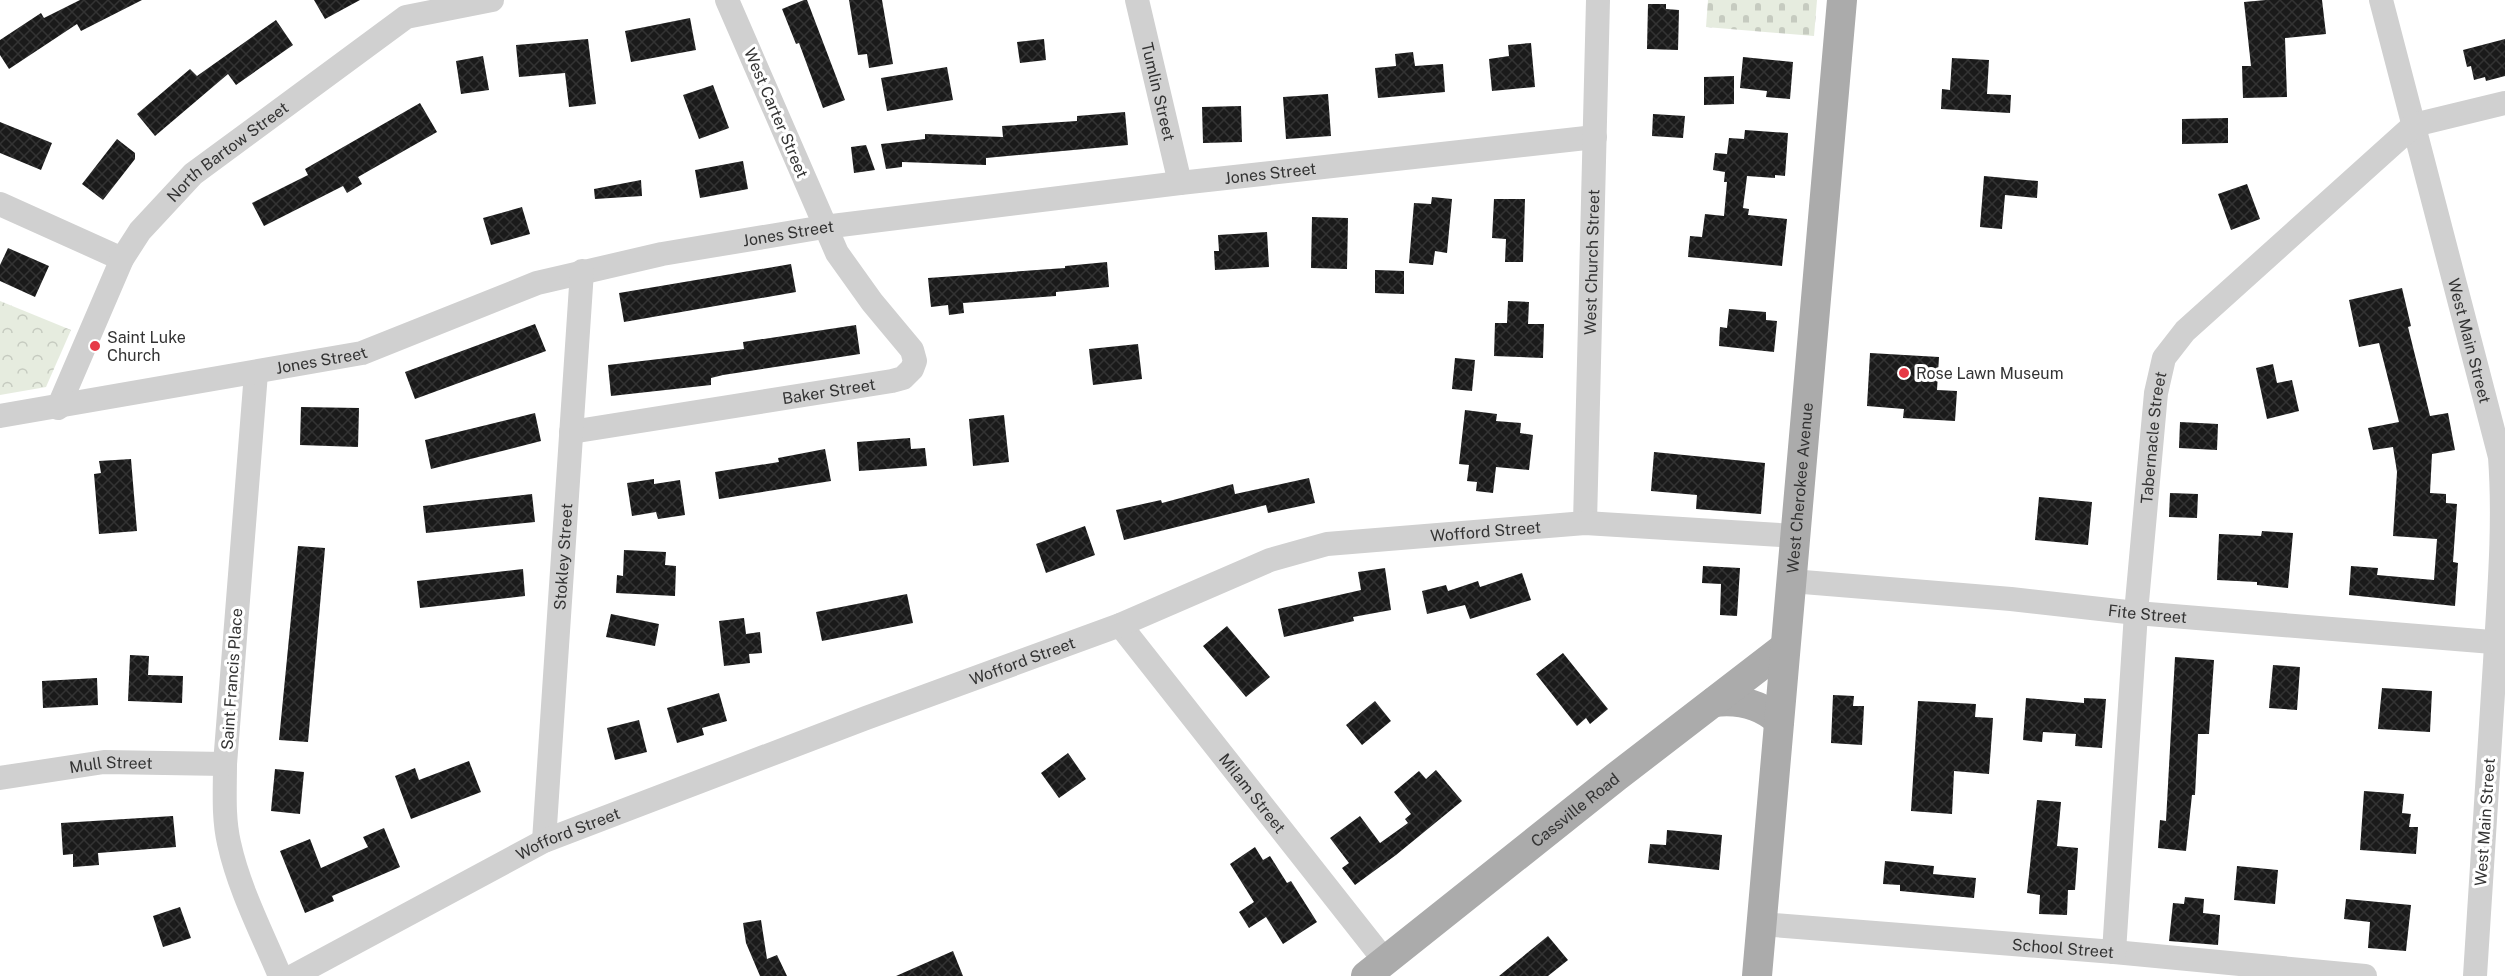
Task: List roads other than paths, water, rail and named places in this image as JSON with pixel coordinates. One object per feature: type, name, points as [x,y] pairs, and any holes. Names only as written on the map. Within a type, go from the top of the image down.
[{"type":"main road","name":"West Cherokee Avenue","points":[[1757,976],[1842,0]]},
{"type":"main road","name":"Cassville Road","points":[[1376,969],[1616,777],[1785,647]]},
{"type":"main road","points":[[1714,702],[1734,701],[1753,704],[1779,721]]},
{"type":"street","name":"North Bartow Street","points":[[58,408],[122,259],[140,231],[193,174],[401,9],[492,0]]},
{"type":"street","name":"West Carter Street","points":[[727,0],[824,226]]},
{"type":"street","name":"Tumlin Street","points":[[1137,0],[1180,183]]},
{"type":"street","name":"West Church Street","points":[[1585,523],[1598,0]]},
{"type":"street","name":"West Main Street","points":[[2381,0],[2500,457],[2504,507],[2501,642],[2475,976]]},
{"type":"street","name":"Tabernacle Street","points":[[2114,952],[2136,613],[2156,393],[2164,358],[2185,331],[2414,125],[2505,104]]},
{"type":"street","name":"Jones Street","points":[[0,416],[256,373],[362,352],[511,292],[582,271],[662,254],[824,226],[1180,183],[1594,137]]},
{"type":"street","points":[[0,204],[122,259]]},
{"type":"street","name":"Baker Street","points":[[571,432],[903,378],[912,369],[915,361],[912,350],[849,270],[837,253],[824,226]]},
{"type":"street","name":"Stokley Street","points":[[544,841],[582,271]]},
{"type":"street","name":"Saint Francis Place","points":[[256,373],[225,764],[225,806],[228,842],[244,891],[280,976]]},
{"type":"street","name":"Wofford Street","points":[[293,976],[544,841],[866,718],[1120,625],[1270,560],[1327,544],[1585,523],[1795,536]]},
{"type":"street","name":"Fite Street","points":[[1791,581],[2011,599],[2136,613],[2501,642]]},
{"type":"street","name":"Milam Street","points":[[1120,625],[1376,969]]},
{"type":"street","name":"Mull Street","points":[[0,778],[104,762],[225,764]]},
{"type":"street","name":"School Street","points":[[1761,924],[2114,952],[2365,976]]},
{"type":"place","name":"Saint Luke Church","points":[[95,346]]},
{"type":"place","name":"Rose Lawn Museum","points":[[1904,373]]}]
